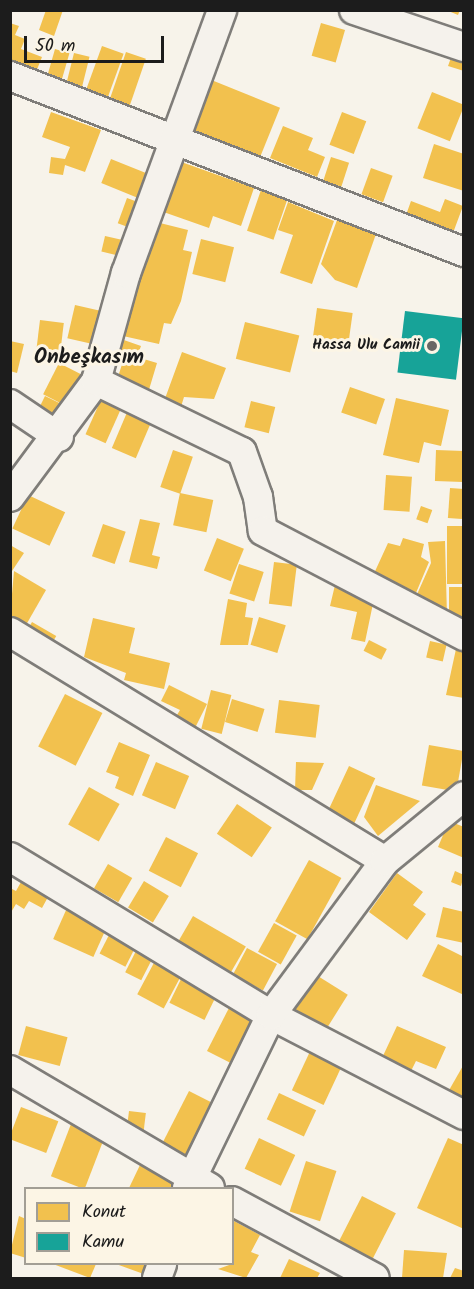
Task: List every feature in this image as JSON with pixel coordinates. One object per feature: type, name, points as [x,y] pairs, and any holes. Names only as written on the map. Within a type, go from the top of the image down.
[{"type":"street","points":[[10,497],[59,437],[96,381],[126,273],[222,10]]},
{"type":"street","points":[[354,10],[464,47]]},
{"type":"street","points":[[10,76],[174,137],[464,252]]},
{"type":"street","points":[[96,381],[242,452],[258,497],[262,531],[464,636]]},
{"type":"street","points":[[10,404],[59,437]]},
{"type":"street","points":[[10,632],[385,861]]},
{"type":"street","points":[[10,1070],[196,1185],[271,1015],[385,861],[464,796]]},
{"type":"street","points":[[10,857],[271,1015],[464,1115]]},
{"type":"street","points":[[234,1202],[375,1278]]},
{"type":"building: Konut","points":[[46,10],[63,10],[54,36],[39,30]]},
{"type":"building: Konut","points":[[446,10],[460,10],[458,15]]},
{"type":"building: Konut","points":[[10,23],[19,26],[15,35],[25,39],[21,49],[42,57],[36,72],[10,61]]},
{"type":"building: Konut","points":[[321,23],[345,30],[336,63],[312,56]]},
{"type":"building: Konut","points":[[102,46],[124,54],[108,98],[86,90]]},
{"type":"building: Konut","points":[[55,49],[69,53],[62,80],[47,76]]},
{"type":"building: Konut","points":[[126,52],[146,59],[129,107],[109,100]]},
{"type":"building: Konut","points":[[74,53],[90,57],[82,87],[67,83]]},
{"type":"building: Konut","points":[[452,55],[464,58],[464,71],[448,66]]},
{"type":"building: Konut","points":[[204,77],[280,108],[258,161],[182,131]]},
{"type":"building: Konut","points":[[432,92],[464,105],[450,141],[417,128]]},
{"type":"building: Konut","points":[[51,112],[101,130],[85,172],[65,165],[63,175],[49,173],[51,157],[65,159],[70,147],[42,137]]},
{"type":"building: Konut","points":[[342,112],[366,121],[354,154],[329,145]]},
{"type":"building: Konut","points":[[283,126],[313,138],[308,150],[325,157],[317,177],[270,158]]},
{"type":"building: Konut","points":[[434,144],[464,154],[464,191],[423,178]]},
{"type":"building: Konut","points":[[331,157],[349,163],[341,187],[323,181]]},
{"type":"building: Konut","points":[[111,159],[149,174],[139,198],[101,183]]},
{"type":"building: Konut","points":[[173,159],[254,188],[241,226],[213,216],[209,228],[155,209]]},
{"type":"building: Konut","points":[[371,168],[393,176],[383,202],[361,194]]},
{"type":"building: Konut","points":[[261,190],[287,199],[273,240],[247,231]]},
{"type":"building: Konut","points":[[127,198],[141,203],[132,229],[118,223]]},
{"type":"building: Konut","points":[[445,199],[463,206],[453,233],[406,215],[411,201],[440,212]]},
{"type":"building: Konut","points":[[288,202],[334,221],[312,284],[280,273],[293,235],[278,230]]},
{"type":"building: Konut","points":[[337,220],[376,234],[357,288],[335,280],[321,264]]},
{"type":"building: Konut","points":[[156,222],[188,230],[183,250],[192,252],[181,301],[171,324],[164,323],[159,344],[123,336],[146,240]]},
{"type":"building: Konut","points":[[105,236],[122,240],[118,255],[101,252]]},
{"type":"building: Konut","points":[[201,239],[234,247],[225,282],[192,274]]},
{"type":"building: Konut","points":[[75,305],[101,311],[94,344],[67,338]]},
{"type":"building: Konut","points":[[317,308],[353,313],[348,347],[312,342]]},
{"type":"building: Konut","points":[[40,320],[64,323],[60,355],[36,352]]},
{"type":"building: Konut","points":[[245,322],[299,336],[290,372],[236,359]]},
{"type":"building: Konut","points":[[121,339],[141,346],[137,357],[157,363],[148,393],[116,383],[125,355],[117,352]]},
{"type":"building: Konut","points":[[10,341],[24,344],[17,373],[10,371]]},
{"type":"building: Konut","points":[[182,352],[226,368],[214,399],[184,397],[180,410],[163,404]]},
{"type":"building: Konut","points":[[59,363],[88,378],[73,409],[43,394]]},
{"type":"building: Konut","points":[[350,387],[385,399],[376,425],[341,413]]},
{"type":"building: Konut","points":[[103,395],[123,404],[106,443],[86,434]]},
{"type":"building: Konut","points":[[45,396],[70,408],[62,425],[37,413]]},
{"type":"building: Konut","points":[[396,398],[449,410],[441,446],[424,442],[419,463],[383,455]]},
{"type":"building: Konut","points":[[251,401],[275,407],[269,433],[244,427]]},
{"type":"building: Konut","points":[[131,403],[155,413],[136,458],[112,448]]},
{"type":"building: Konut","points":[[173,450],[193,457],[180,494],[160,487]]},
{"type":"building: Konut","points":[[436,450],[464,451],[463,482],[435,481]]},
{"type":"building: Konut","points":[[386,475],[412,477],[409,512],[384,510]]},
{"type":"building: Konut","points":[[450,488],[464,489],[462,519],[448,518]]},
{"type":"building: Konut","points":[[180,493],[213,500],[206,532],[173,525]]},
{"type":"building: Konut","points":[[28,495],[65,512],[50,546],[12,529]]},
{"type":"building: Konut","points":[[421,506],[432,510],[427,523],[416,519]]},
{"type":"building: Konut","points":[[140,519],[160,523],[152,555],[160,557],[157,569],[129,562]]},
{"type":"building: Konut","points":[[103,524],[126,532],[115,564],[92,556]]},
{"type":"building: Konut","points":[[447,526],[464,526],[464,584],[447,584]]},
{"type":"building: Konut","points":[[217,538],[244,549],[231,581],[204,570]]},
{"type":"building: Konut","points":[[403,538],[424,544],[421,557],[429,562],[413,600],[371,580],[388,543],[400,546]]},
{"type":"building: Konut","points":[[445,541],[447,616],[414,601],[431,563],[428,542]]},
{"type":"building: Konut","points":[[10,545],[24,553],[10,574]]},
{"type":"building: Konut","points":[[274,562],[297,565],[292,606],[269,604]]},
{"type":"building: Konut","points":[[239,564],[264,572],[254,602],[229,593]]},
{"type":"building: Konut","points":[[14,571],[46,590],[26,625],[10,617]]},
{"type":"building: Konut","points":[[335,585],[375,594],[365,642],[351,639],[357,612],[330,606]]},
{"type":"building: Konut","points":[[449,587],[464,587],[464,626],[449,618]]},
{"type":"building: Konut","points":[[228,599],[247,603],[245,617],[253,618],[248,645],[220,645]]},
{"type":"building: Konut","points":[[259,617],[286,625],[277,653],[251,645]]},
{"type":"building: Konut","points":[[93,618],[135,628],[129,653],[170,663],[164,689],[124,680],[126,673],[84,657]]},
{"type":"building: Konut","points":[[32,622],[56,636],[51,646],[26,632]]},
{"type":"building: Konut","points":[[369,640],[387,649],[381,660],[364,651]]},
{"type":"building: Konut","points":[[430,641],[447,645],[443,661],[426,658]]},
{"type":"building: Konut","points":[[456,649],[464,650],[464,698],[446,695]]},
{"type":"building: Konut","points":[[169,685],[207,704],[194,730],[174,720],[180,710],[161,701]]},
{"type":"building: Konut","points":[[211,690],[231,695],[222,734],[201,729]]},
{"type":"building: Konut","points":[[65,694],[102,713],[76,766],[38,747]]},
{"type":"building: Konut","points":[[232,699],[265,709],[257,732],[225,722]]},
{"type":"building: Konut","points":[[279,700],[320,705],[316,738],[275,733]]},
{"type":"building: Konut","points":[[119,742],[150,755],[133,796],[115,788],[119,777],[106,772]]},
{"type":"building: Konut","points":[[429,745],[463,751],[456,791],[422,785]]},
{"type":"building: Konut","points":[[156,762],[189,776],[175,809],[142,795]]},
{"type":"building: Konut","points":[[296,762],[324,763],[312,790],[295,790]]},
{"type":"building: Konut","points":[[349,766],[375,778],[353,826],[327,814]]},
{"type":"building: Konut","points":[[376,785],[420,801],[378,836],[364,817]]},
{"type":"building: Konut","points":[[89,787],[120,804],[99,842],[68,825]]},
{"type":"building: Konut","points":[[237,804],[272,827],[252,857],[217,834]]},
{"type":"building: Konut","points":[[449,821],[464,827],[464,858],[438,847]]},
{"type":"building: Konut","points":[[166,837],[198,853],[181,887],[149,871]]},
{"type":"building: Konut","points":[[309,860],[341,878],[307,939],[275,921]]},
{"type":"building: Konut","points":[[108,864],[132,878],[118,902],[94,888]]},
{"type":"building: Konut","points":[[455,871],[464,875],[461,886],[451,882]]},
{"type":"building: Konut","points":[[397,873],[423,892],[413,905],[426,914],[407,940],[369,912]]},
{"type":"building: Konut","points":[[144,881],[169,896],[153,923],[128,908]]},
{"type":"building: Konut","points":[[21,882],[48,897],[42,908],[29,901],[24,909],[16,904],[10,914],[10,888],[16,891]]},
{"type":"building: Konut","points":[[443,907],[464,912],[464,943],[436,937]]},
{"type":"building: Konut","points":[[67,908],[107,926],[93,957],[53,939]]},
{"type":"building: Konut","points":[[193,916],[246,946],[230,973],[178,943]]},
{"type":"building: Konut","points":[[274,923],[297,936],[281,964],[258,952]]},
{"type":"building: Konut","points":[[110,933],[136,946],[125,967],[100,953]]},
{"type":"building: Konut","points":[[438,944],[464,957],[464,995],[422,976]]},
{"type":"building: Konut","points":[[247,948],[277,964],[263,990],[233,974]]},
{"type":"building: Konut","points":[[137,949],[153,957],[141,980],[125,972]]},
{"type":"building: Konut","points":[[156,959],[182,973],[164,1008],[137,994]]},
{"type":"building: Konut","points":[[313,973],[348,995],[326,1029],[291,1008]]},
{"type":"building: Konut","points":[[183,975],[218,992],[204,1020],[169,1003]]},
{"type":"building: Konut","points":[[232,1002],[264,1018],[239,1067],[207,1051]]},
{"type":"building: Konut","points":[[26,1026],[68,1037],[60,1066],[18,1055]]},
{"type":"building: Konut","points":[[397,1026],[446,1047],[436,1069],[416,1061],[411,1071],[382,1058]]},
{"type":"building: Konut","points":[[313,1045],[345,1060],[324,1105],[292,1090]]},
{"type":"building: Konut","points":[[464,1064],[464,1101],[448,1092]]},
{"type":"building: Konut","points":[[189,1091],[217,1105],[190,1158],[162,1144]]},
{"type":"building: Konut","points":[[279,1093],[316,1110],[304,1137],[267,1119]]},
{"type":"building: Konut","points":[[21,1107],[58,1121],[46,1153],[10,1139]]},
{"type":"building: Konut","points":[[129,1111],[146,1113],[144,1131],[127,1129]]},
{"type":"building: Konut","points":[[71,1124],[105,1137],[85,1187],[79,1187],[51,1176]]},
{"type":"building: Konut","points":[[259,1138],[295,1155],[281,1186],[245,1169]]},
{"type":"building: Konut","points":[[448,1138],[464,1145],[464,1229],[417,1208]]},
{"type":"building: Konut","points":[[306,1161],[336,1171],[320,1221],[290,1211]]},
{"type":"building: Konut","points":[[140,1165],[178,1184],[176,1187],[129,1187]]},
{"type":"building: Konut","points":[[362,1196],[396,1213],[371,1262],[337,1245]]},
{"type":"building: Konut","points":[[19,1216],[24,1218],[24,1257],[10,1253]]},
{"type":"building: Konut","points":[[234,1221],[260,1235],[251,1252],[259,1255],[246,1278],[218,1269],[234,1265]]},
{"type":"building: Konut","points":[[404,1250],[447,1253],[443,1278],[402,1278]]},
{"type":"building: Konut","points":[[289,1259],[320,1273],[317,1278],[280,1278]]},
{"type":"building: Konut","points":[[56,1265],[96,1265],[90,1278]]},
{"type":"building: Konut","points":[[119,1265],[157,1265],[152,1277]]},
{"type":"building: Konut","points":[[455,1268],[464,1271],[464,1278],[450,1278]]},
{"type":"building: Kamu","name":"Hassa Ulu Camii","points":[[405,311],[464,318],[456,380],[397,373]]},
{"type":"place","name":"Hassa Ulu Camii","points":[[432,346]]},
{"type":"district","name":"Onbeşkasım","points":[[89,358]]}]
